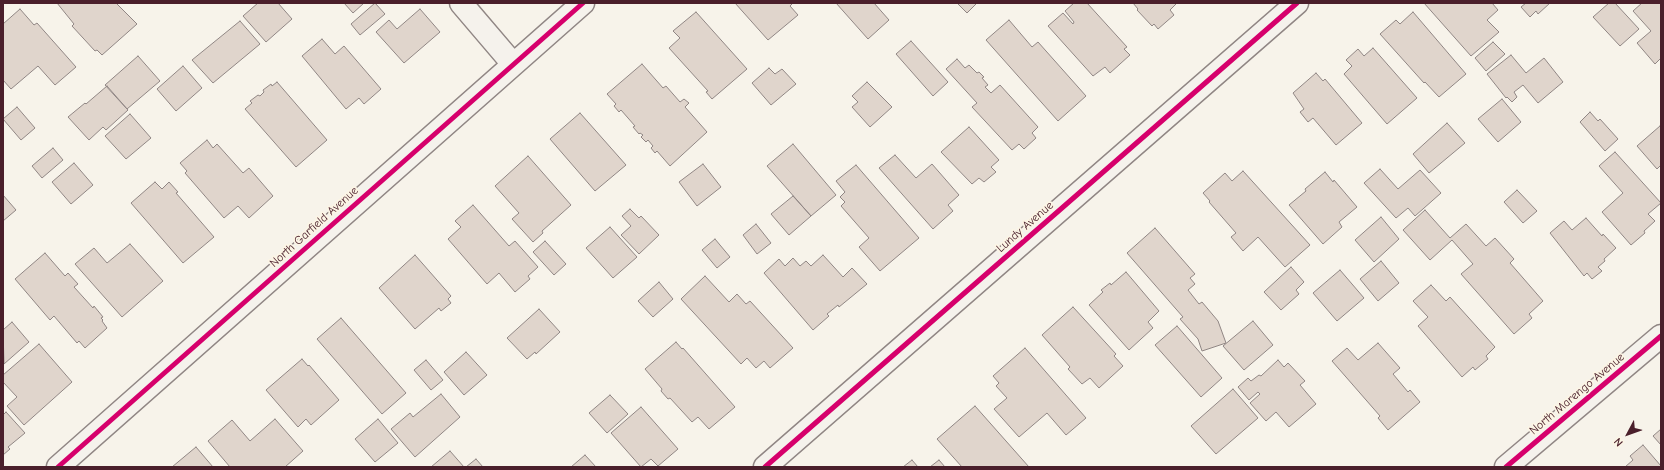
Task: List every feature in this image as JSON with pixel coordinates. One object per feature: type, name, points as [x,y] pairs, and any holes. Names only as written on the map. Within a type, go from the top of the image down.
[{"type":"street","points":[[461,3],[513,64]]},
{"type":"street","name":"North Garfield Avenue","points":[[58,467],[583,3]]},
{"type":"street","name":"Lundy Avenue","points":[[766,467],[1297,3]]},
{"type":"street","name":"North Marengo Avenue","points":[[1506,467],[1661,336]]},
{"type":"building","points":[[57,3],[116,3],[137,24],[102,55],[97,50],[95,51],[72,26],[74,24]]},
{"type":"building","points":[[258,3],[278,3],[292,19],[266,42],[243,16]]},
{"type":"building","points":[[344,3],[364,3],[353,13]]},
{"type":"building","points":[[375,3],[385,14],[360,35],[351,24]]},
{"type":"building","points":[[735,3],[793,3],[790,6],[798,15],[768,40]]},
{"type":"building","points":[[836,3],[874,3],[889,20],[868,39]]},
{"type":"building","points":[[957,3],[977,3],[967,13]]},
{"type":"building","points":[[1074,3],[1087,3],[1127,47],[1124,49],[1130,55],[1110,73],[1105,67],[1093,76],[1048,26],[1063,13],[1073,24],[1074,22],[1065,11]]},
{"type":"building","points":[[1133,3],[1177,3],[1170,10],[1174,15],[1158,29],[1154,24],[1152,26],[1137,10],[1138,9]]},
{"type":"building","points":[[1424,3],[1492,3],[1498,10],[1487,20],[1499,32],[1471,56]]},
{"type":"building","points":[[1526,3],[1550,3],[1538,14],[1536,11],[1530,17],[1521,7]]},
{"type":"building","points":[[1609,3],[1615,3],[1639,29],[1620,46],[1593,17]]},
{"type":"building","points":[[1642,3],[1661,3],[1661,58],[1655,64],[1637,43],[1651,31],[1633,11]]},
{"type":"building","points":[[20,9],[34,25],[37,23],[76,67],[55,85],[38,66],[11,89],[3,80],[3,24]]},
{"type":"building","points":[[420,9],[440,32],[404,63],[376,32],[389,20],[397,29]]},
{"type":"building","points":[[696,12],[747,69],[712,99],[706,92],[708,91],[669,48],[680,38],[673,31]]},
{"type":"building","points":[[1413,12],[1466,74],[1439,97],[1425,82],[1424,83],[1380,34],[1396,20],[1400,24]]},
{"type":"building","points":[[1009,20],[1032,47],[1038,42],[1086,96],[1058,121],[986,40]]},
{"type":"building","points":[[240,21],[260,44],[213,83],[192,60]]},
{"type":"building","points":[[322,39],[335,54],[344,46],[381,89],[364,104],[359,98],[346,109],[302,56]]},
{"type":"building","points":[[911,41],[948,82],[933,96],[896,54]]},
{"type":"building","points":[[1493,42],[1505,54],[1486,71],[1475,58]]},
{"type":"building","points":[[1373,48],[1417,98],[1387,124],[1344,74],[1352,66],[1346,60],[1358,49],[1364,56]]},
{"type":"building","points":[[1511,55],[1526,73],[1544,58],[1563,82],[1538,103],[1523,85],[1514,92],[1517,97],[1512,102],[1507,97],[1506,98],[1487,74]]},
{"type":"building","points":[[138,56],[160,81],[127,109],[105,85]]},
{"type":"building","points":[[957,59],[965,68],[969,65],[977,73],[979,72],[984,77],[982,78],[988,85],[985,87],[991,93],[1000,85],[1038,127],[1032,133],[1036,138],[1024,149],[1019,144],[1012,150],[972,107],[977,103],[946,69]]},
{"type":"building","points":[[642,64],[663,88],[666,86],[680,102],[684,99],[689,103],[685,107],[707,132],[670,166],[657,151],[655,153],[651,148],[653,146],[648,140],[646,142],[641,137],[643,135],[640,133],[639,134],[633,127],[635,126],[621,110],[619,112],[614,106],[616,104],[607,94]]},
{"type":"building","points":[[183,66],[202,88],[176,111],[157,89]]},
{"type":"building","points":[[769,68],[775,74],[782,69],[796,84],[771,105],[752,83]]},
{"type":"building","points":[[1316,73],[1323,81],[1325,79],[1362,123],[1336,145],[1313,118],[1308,122],[1300,112],[1304,109],[1293,93]]},
{"type":"building","points":[[277,82],[327,140],[296,167],[245,109],[252,103],[250,101],[258,95],[260,96],[264,92],[263,90],[271,84],[272,86]]},
{"type":"building","points":[[867,82],[892,107],[870,127],[852,107],[858,102],[852,96]]},
{"type":"building","points":[[107,86],[128,110],[106,130],[103,127],[89,140],[68,117]]},
{"type":"building","points":[[1502,99],[1521,122],[1498,142],[1478,119]]},
{"type":"building","points":[[17,107],[35,128],[21,140],[3,119]]},
{"type":"building","points":[[1590,112],[1598,121],[1600,119],[1618,139],[1605,151],[1580,122]]},
{"type":"building","points":[[580,113],[626,165],[595,191],[550,139]]},
{"type":"building","points":[[130,114],[151,138],[126,159],[105,136]]},
{"type":"building","points":[[1447,123],[1465,143],[1429,173],[1413,154]]},
{"type":"building","points":[[1660,126],[1661,165],[1657,169],[1637,146]]},
{"type":"building","points":[[969,127],[999,160],[991,167],[996,172],[984,182],[979,178],[972,184],[941,152]]},
{"type":"building","points":[[207,140],[213,148],[217,144],[243,173],[249,168],[273,196],[249,218],[238,206],[224,218],[185,173],[187,171],[180,163]]},
{"type":"building","points":[[793,144],[836,195],[811,216],[767,166]]},
{"type":"building","points":[[53,148],[63,160],[42,178],[32,166]]},
{"type":"building","points":[[1615,152],[1661,203],[1648,214],[1655,221],[1644,231],[1645,233],[1631,245],[1602,212],[1623,193],[1599,166]]},
{"type":"building","points":[[895,155],[916,178],[932,164],[959,195],[948,205],[953,211],[933,229],[879,168]]},
{"type":"building","points":[[528,156],[571,205],[542,231],[543,233],[533,242],[512,219],[519,213],[495,186]]},
{"type":"building","points":[[74,163],[93,185],[71,204],[52,182]]},
{"type":"building","points":[[703,164],[721,187],[697,206],[679,182]]},
{"type":"building","points":[[856,165],[919,238],[880,271],[859,247],[869,238],[841,206],[845,202],[840,197],[845,192],[836,181]]},
{"type":"building","points":[[1380,169],[1398,189],[1420,170],[1441,193],[1415,216],[1408,208],[1396,218],[1364,183]]},
{"type":"building","points":[[1243,171],[1310,245],[1285,267],[1258,237],[1243,251],[1231,237],[1236,233],[1203,193],[1225,173],[1232,181]]},
{"type":"building","points":[[1325,172],[1333,182],[1334,180],[1357,207],[1339,222],[1342,227],[1323,244],[1289,205]]},
{"type":"building","points":[[155,182],[162,189],[169,182],[178,192],[176,193],[214,237],[183,263],[131,203]]},
{"type":"building","points":[[1517,190],[1537,211],[1523,223],[1504,202]]},
{"type":"building","points":[[3,195],[16,210],[3,221]]},
{"type":"building","points":[[793,196],[811,216],[789,235],[771,214]]},
{"type":"building","points":[[473,205],[509,246],[515,241],[538,267],[528,276],[530,279],[515,292],[499,273],[487,284],[448,239],[461,227],[455,221]]},
{"type":"building","points":[[630,209],[639,218],[641,216],[659,235],[639,254],[621,235],[631,226],[622,216]]},
{"type":"building","points":[[1425,210],[1450,238],[1466,224],[1486,246],[1495,238],[1514,259],[1510,263],[1543,301],[1529,314],[1532,318],[1514,334],[1461,274],[1473,264],[1452,240],[1430,260],[1403,230]]},
{"type":"building","points":[[1381,217],[1399,239],[1374,262],[1355,240]]},
{"type":"building","points":[[1586,218],[1602,236],[1603,234],[1616,248],[1598,267],[1602,271],[1592,279],[1587,273],[1584,276],[1550,233],[1564,221],[1572,230]]},
{"type":"building","points":[[756,224],[771,243],[757,254],[743,235]]},
{"type":"building","points":[[610,227],[637,257],[613,278],[586,248]]},
{"type":"building","points":[[1155,228],[1195,274],[1190,278],[1195,284],[1188,290],[1199,304],[1202,302],[1218,321],[1226,343],[1202,351],[1198,339],[1180,319],[1183,317],[1127,253]]},
{"type":"building","points":[[715,239],[730,257],[717,268],[702,250]]},
{"type":"building","points":[[545,241],[566,264],[554,275],[533,252]]},
{"type":"building","points":[[130,244],[163,281],[122,317],[75,264],[94,248],[107,263]]},
{"type":"building","points":[[45,253],[65,276],[68,273],[78,284],[74,287],[103,317],[101,318],[103,320],[102,321],[107,328],[85,348],[79,341],[77,343],[54,316],[50,320],[15,279]]},
{"type":"building","points":[[415,255],[451,296],[448,299],[451,303],[441,311],[439,308],[415,329],[379,288]]},
{"type":"building","points":[[823,255],[843,277],[852,268],[867,284],[839,307],[838,305],[827,314],[829,316],[813,330],[764,273],[779,259],[785,266],[793,258],[800,266],[806,261],[811,266]]},
{"type":"building","points":[[1381,261],[1399,283],[1378,301],[1360,279]]},
{"type":"building","points":[[1291,267],[1304,282],[1296,290],[1299,294],[1281,310],[1264,292]]},
{"type":"building","points":[[1340,270],[1364,298],[1337,321],[1313,293]]},
{"type":"building","points":[[1126,272],[1159,311],[1148,322],[1153,328],[1129,350],[1089,305],[1103,292],[1101,290],[1110,283],[1111,285]]},
{"type":"building","points":[[705,276],[729,302],[737,294],[746,304],[750,301],[793,348],[770,368],[764,361],[756,368],[747,358],[741,364],[681,299]]},
{"type":"building","points":[[659,282],[673,299],[653,317],[638,301]]},
{"type":"building","points":[[1431,285],[1446,301],[1450,297],[1495,347],[1486,356],[1488,359],[1475,370],[1473,367],[1462,377],[1418,326],[1428,317],[1413,301]]},
{"type":"building","points":[[1073,307],[1116,354],[1114,356],[1123,366],[1099,388],[1090,378],[1082,384],[1068,369],[1070,367],[1042,335]]},
{"type":"building","points":[[539,309],[560,332],[536,354],[535,352],[527,359],[507,338]]},
{"type":"building","points":[[341,318],[406,393],[382,414],[317,339]]},
{"type":"building","points":[[1253,321],[1273,345],[1244,370],[1223,346]]},
{"type":"building","points":[[12,322],[29,342],[4,364],[3,330]]},
{"type":"building","points":[[1177,326],[1222,378],[1201,397],[1155,345]]},
{"type":"building","points":[[676,342],[735,407],[709,429],[698,417],[692,422],[670,398],[668,399],[661,391],[662,389],[645,369]]},
{"type":"building","points":[[1378,343],[1400,368],[1393,374],[1408,392],[1410,390],[1420,402],[1388,430],[1378,418],[1380,416],[1332,361],[1347,348],[1358,360]]},
{"type":"building","points":[[39,344],[72,382],[24,425],[7,406],[17,397],[3,382],[3,375]]},
{"type":"building","points":[[1025,348],[1086,418],[1066,435],[1047,413],[1019,437],[994,409],[1007,398],[996,386],[999,383],[993,376]]},
{"type":"building","points":[[466,352],[487,375],[464,395],[444,372]]},
{"type":"building","points":[[302,359],[339,400],[311,425],[306,419],[298,427],[266,390]]},
{"type":"building","points":[[426,360],[443,380],[431,390],[414,370]]},
{"type":"building","points":[[1278,360],[1284,367],[1288,363],[1305,381],[1300,385],[1316,404],[1289,427],[1276,412],[1266,421],[1250,403],[1260,394],[1258,392],[1249,400],[1238,387],[1248,378],[1251,381],[1259,375],[1261,376]]},
{"type":"building","points":[[1233,389],[1258,418],[1216,454],[1191,426]]},
{"type":"building","points":[[441,394],[460,417],[415,457],[391,429],[410,413],[413,417]]},
{"type":"building","points":[[610,395],[628,414],[607,433],[589,413]]},
{"type":"building","points":[[975,406],[1029,467],[962,467],[937,439]]},
{"type":"building","points":[[641,407],[678,449],[658,466],[651,459],[641,467],[611,433]]},
{"type":"building","points":[[6,412],[25,433],[8,447],[10,449],[3,455],[3,415]]},
{"type":"building","points":[[275,419],[303,451],[285,467],[230,467],[208,441],[232,420],[250,441]]},
{"type":"building","points":[[378,419],[398,443],[375,462],[355,439]]},
{"type":"building","points":[[1661,429],[1661,445],[1653,436]]},
{"type":"building","points":[[1643,445],[1661,467],[1625,467],[1633,460],[1630,456]]},
{"type":"building","points":[[196,447],[213,467],[172,467]]},
{"type":"building","points":[[450,451],[464,467],[431,467]]},
{"type":"building","points":[[585,455],[596,467],[571,467]]},
{"type":"building","points":[[476,459],[483,467],[466,467]]},
{"type":"building","points":[[912,460],[918,467],[903,467]]},
{"type":"building","points":[[939,460],[945,467],[930,467]]},
{"type":"cycle path","points":[[58,467],[583,3]]},
{"type":"cycle path","points":[[765,467],[1297,3]]},
{"type":"cycle path","points":[[1506,467],[1661,336]]}]
